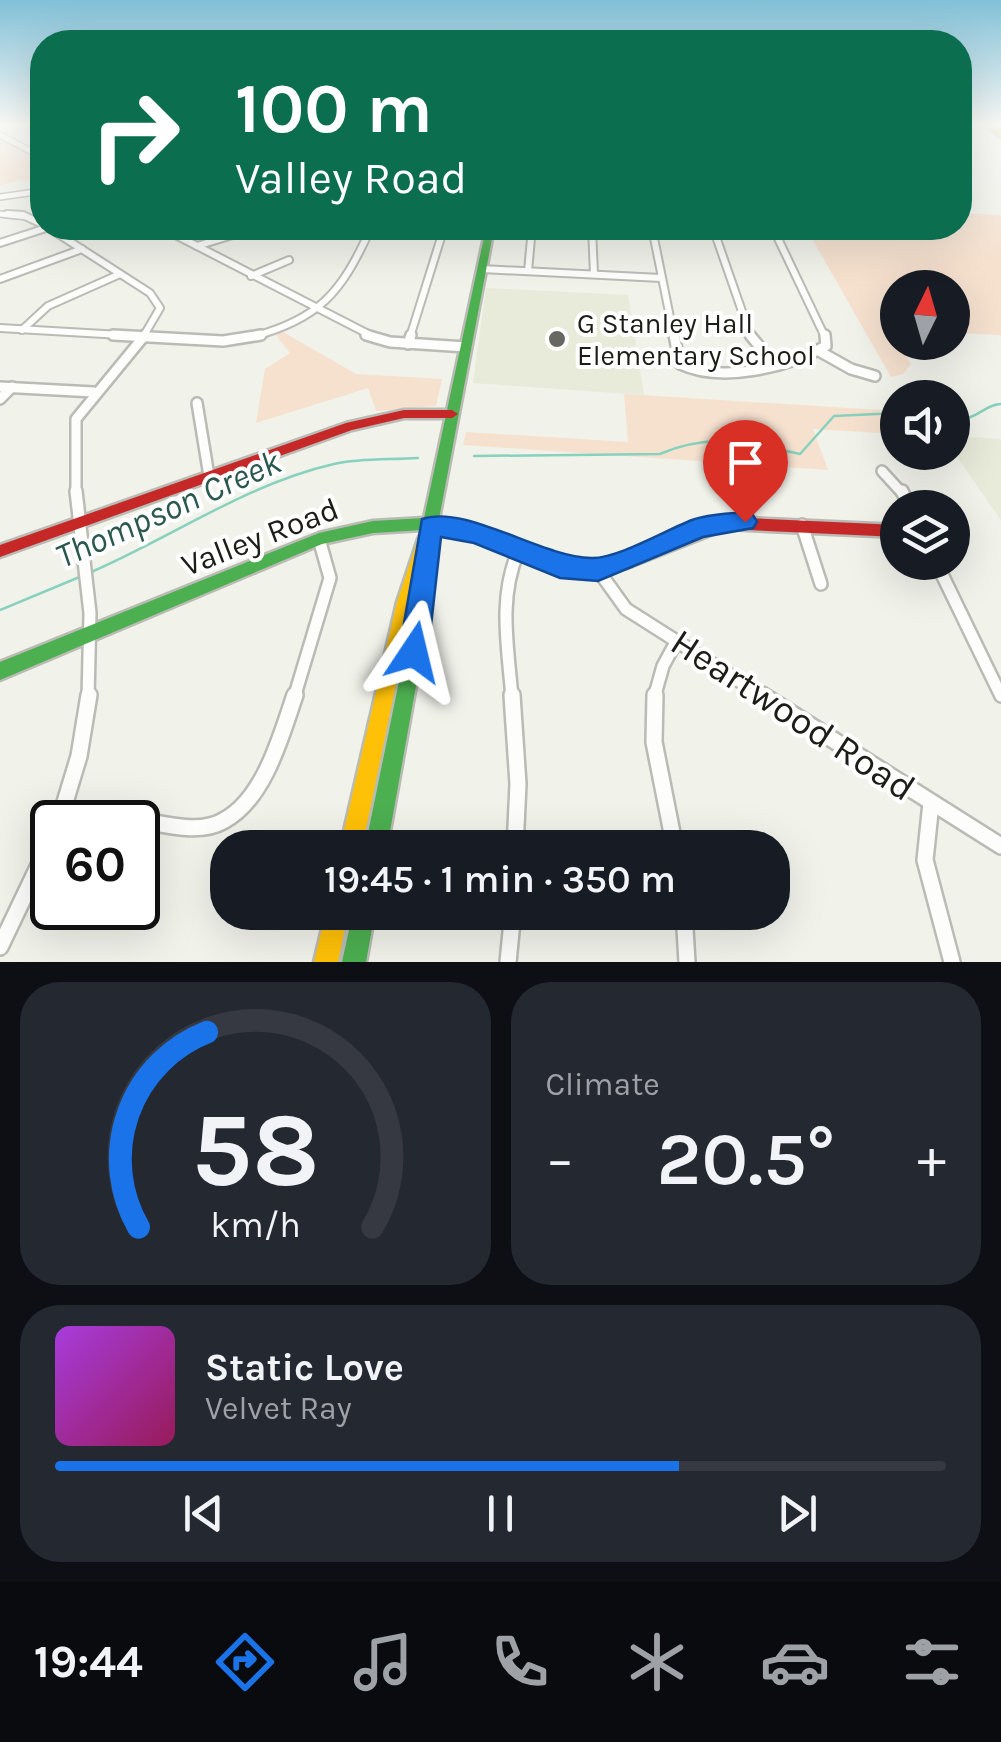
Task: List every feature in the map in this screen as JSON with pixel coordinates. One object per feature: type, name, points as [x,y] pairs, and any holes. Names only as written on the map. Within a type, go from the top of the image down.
[{"type":"street","points":[[0,197],[30,193]]},
{"type":"street","points":[[0,214],[30,218]]},
{"type":"street","points":[[0,243],[30,232]]},
{"type":"street","points":[[66,800],[81,747],[90,692],[91,634],[76,418],[158,316],[158,300],[68,240]]},
{"type":"street","points":[[185,240],[358,332],[408,344],[466,347]]},
{"type":"street","points":[[197,246],[216,240]]},
{"type":"street","points":[[0,328],[247,340],[276,331],[313,310],[344,284],[365,240]]},
{"type":"street","points":[[408,344],[440,240]]},
{"type":"street","points":[[380,830],[422,613],[430,526],[488,240]]},
{"type":"street","points":[[528,271],[531,240]]},
{"type":"street","points":[[593,240],[594,274]]},
{"type":"street","points":[[654,240],[679,361],[688,370],[725,372],[774,364],[826,346],[826,337],[779,240]]},
{"type":"street","points":[[717,240],[750,336],[774,364]]},
{"type":"street","points":[[0,279],[82,249]]},
{"type":"street","points":[[251,276],[289,260]]},
{"type":"street","points":[[482,269],[661,278]]},
{"type":"street","points":[[22,330],[48,306],[120,274]]},
{"type":"street","points":[[820,351],[851,369],[875,376]]},
{"type":"street","points":[[0,387],[94,392]]},
{"type":"street","points":[[0,399],[12,388]]},
{"type":"street","points":[[198,403],[209,476]]},
{"type":"street","points":[[0,550],[382,417],[452,414]]},
{"type":"street","points":[[882,471],[901,490]]},
{"type":"street","points":[[598,570],[700,528],[745,522],[880,530]]},
{"type":"street","name":"Valley Road","points":[[0,671],[319,539],[381,524],[476,533],[560,567],[598,570]]},
{"type":"street","points":[[802,524],[821,584]]},
{"type":"street","points":[[355,830],[405,602],[430,526]]},
{"type":"street","points":[[160,822],[206,826],[224,822],[258,791],[330,578],[319,539]]},
{"type":"street","points":[[517,830],[518,784],[504,599],[506,580],[518,552]]},
{"type":"street","name":"Heartwood Road","points":[[598,570],[626,609],[1001,846]]},
{"type":"street","points":[[945,580],[1001,696]]},
{"type":"street","points":[[672,830],[650,714],[653,687],[676,642]]},
{"type":"street","points":[[932,803],[925,860],[952,962]]},
{"type":"street","points":[[0,947],[30,884]]},
{"type":"street","points":[[326,962],[333,930]]},
{"type":"street","points":[[354,962],[360,930]]},
{"type":"street","points":[[508,962],[511,930]]},
{"type":"street","points":[[685,930],[687,962]]},
{"type":"shaded area","points":[[0,168],[30,168],[30,181],[0,186]]},
{"type":"shaded area","points":[[972,214],[1001,215],[1001,335],[970,334],[970,270],[880,270],[880,358],[813,240],[972,240]]},
{"type":"shaded area","name":"G Stanley Hall Elementary School","points":[[486,288],[628,295],[644,395],[473,383]]},
{"type":"shaded area","points":[[283,332],[356,374],[442,379],[436,406],[376,411],[368,388],[256,423],[265,369],[290,353],[276,335]]},
{"type":"shaded area","points":[[881,360],[909,360],[911,364],[903,374],[891,377]]},
{"type":"shaded area","points":[[624,394],[880,410],[880,433],[813,429],[828,470],[463,445],[466,432],[628,442]]},
{"type":"shaded area","points":[[970,437],[1001,439],[1001,520],[966,470],[970,470]]},
{"type":"waterway","name":"Thompson Creek","points":[[970,417],[1001,404]]},
{"type":"waterway","name":"Thompson Creek","points":[[474,456],[660,454],[713,441],[800,454],[834,416],[880,414]]},
{"type":"waterway","name":"Thompson Creek","points":[[89,573],[239,498],[302,473],[344,462],[418,458]]},
{"type":"waterway","name":"Thompson Creek","points":[[0,610],[82,576]]},
{"type":"traffic: fast","points":[[379,830],[421,613],[430,526],[488,240]]},
{"type":"traffic: fast","points":[[0,671],[319,539],[355,530],[409,524],[446,526],[562,564],[603,567],[627,561]]},
{"type":"traffic: fast","points":[[354,962],[360,930]]},
{"type":"traffic: slow","points":[[355,830],[405,602],[425,539]]},
{"type":"traffic: slow","points":[[326,962],[333,930]]},
{"type":"traffic: jam","points":[[0,551],[350,426],[404,414],[452,414]]},
{"type":"traffic: jam","points":[[627,561],[725,523],[880,530]]},
{"type":"place","name":"G Stanley Hall Elementary School","points":[[557,339]]},
{"type":"route","points":[[414,652],[422,613],[430,526],[476,533],[560,567],[598,570],[700,528],[745,522]]}]
